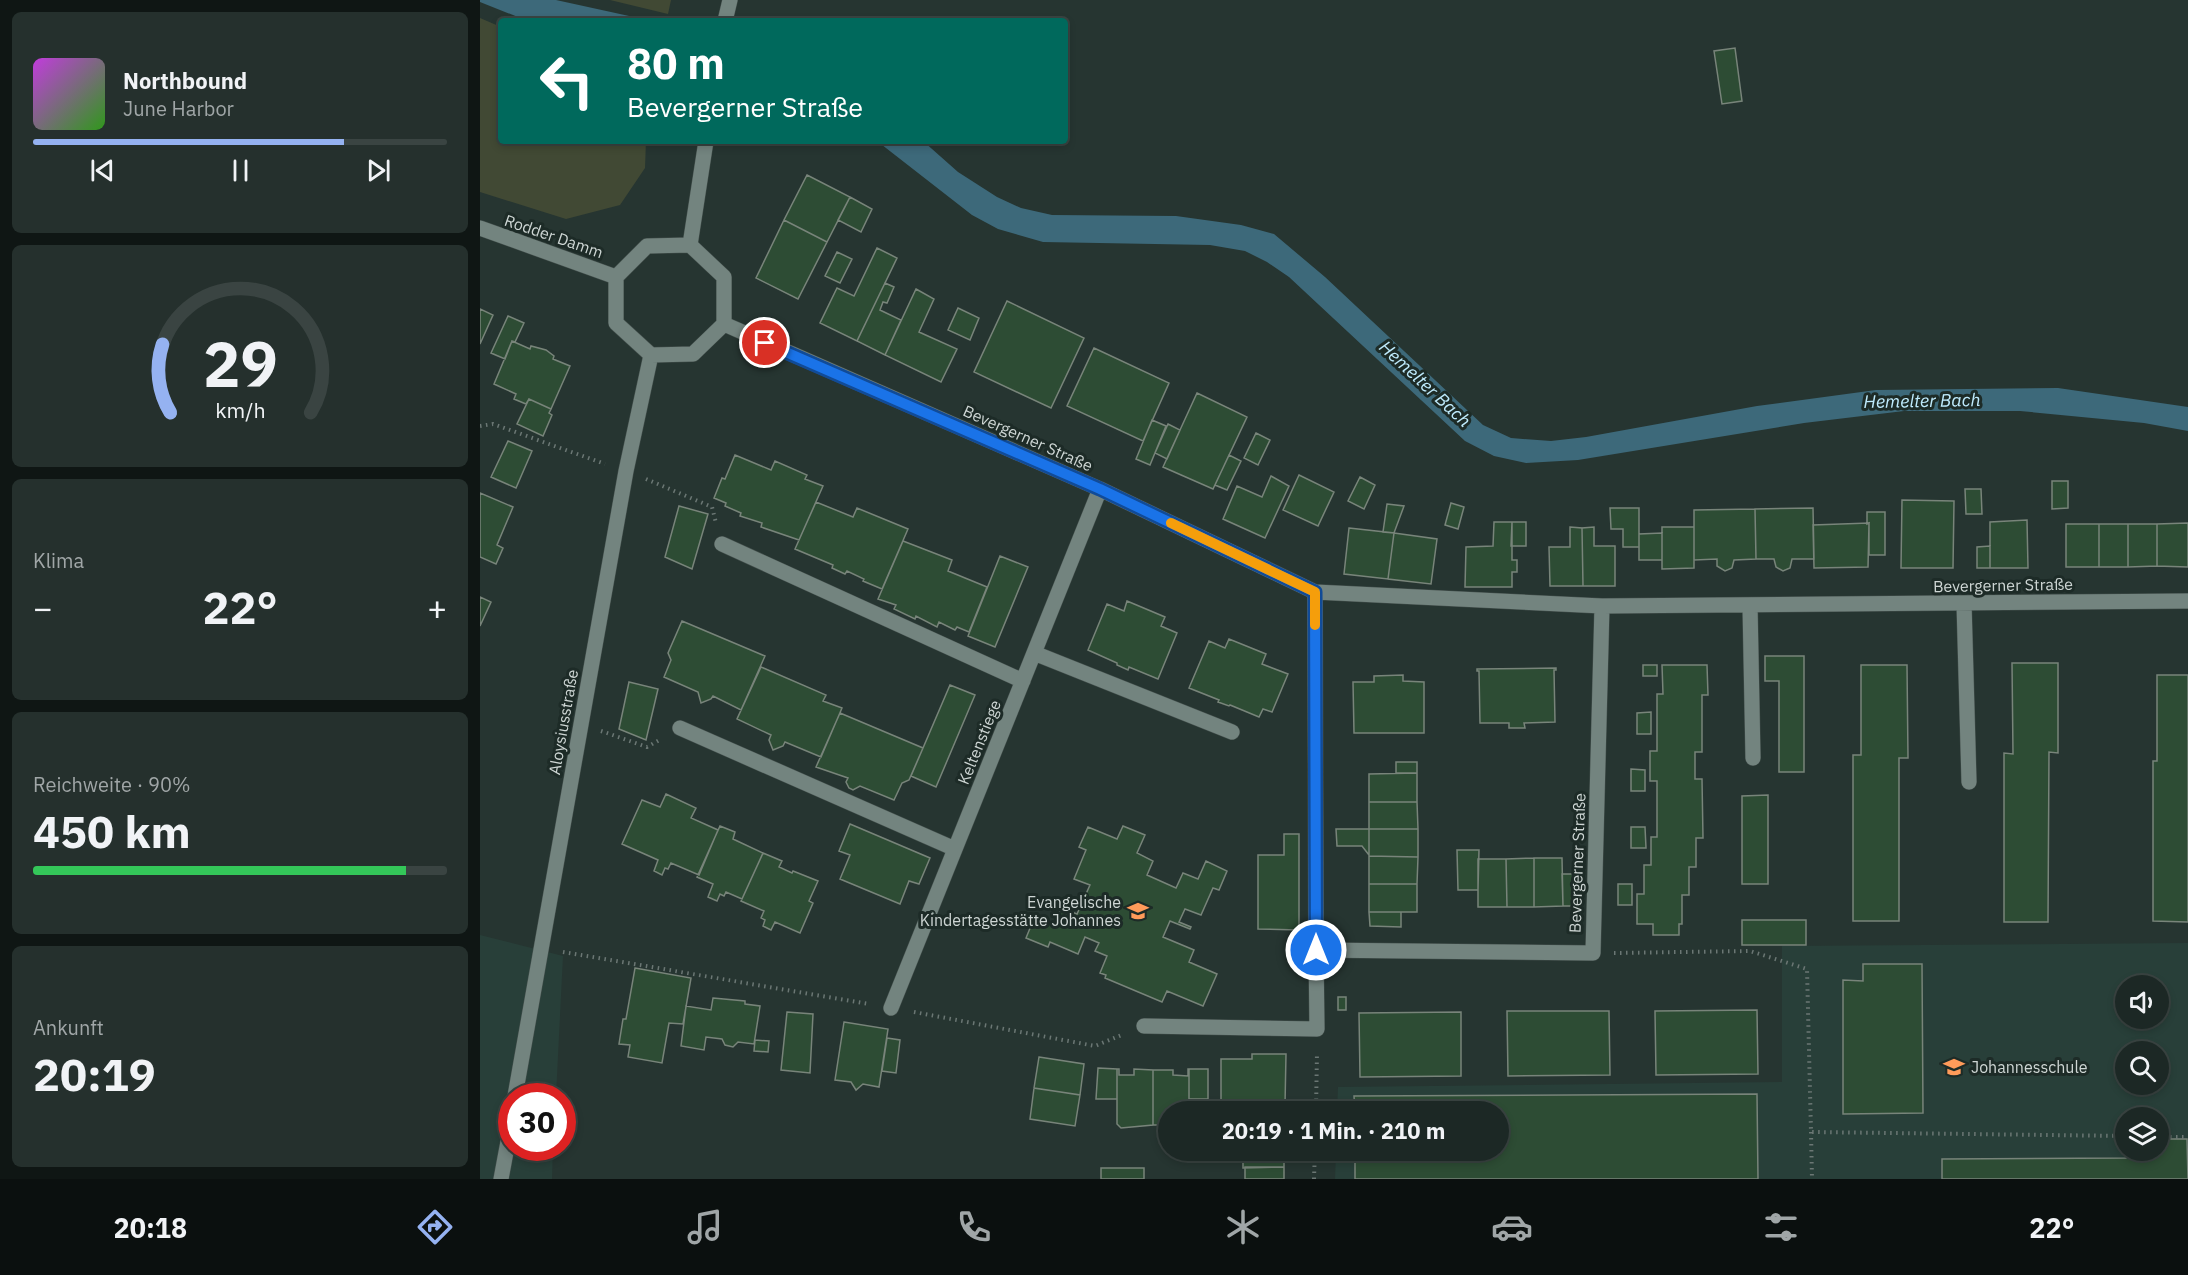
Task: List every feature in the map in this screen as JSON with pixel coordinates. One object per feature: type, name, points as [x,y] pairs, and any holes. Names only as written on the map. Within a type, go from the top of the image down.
[{"type":"street","points":[[726,18],[730,0]]},
{"type":"street","points":[[690,245],[706,144]]},
{"type":"street","name":"Rodder Damm","points":[[480,228],[616,277]]},
{"type":"street","points":[[690,245],[724,278],[724,324],[693,354],[651,355],[616,323],[616,277],[647,246],[690,245]]},
{"type":"street","name":"Bevergerner Straße","points":[[724,324],[1100,489],[1315,592],[1602,606],[2188,601]]},
{"type":"street","name":"Aloysiusstraße","points":[[517,1083],[626,471],[651,355]]},
{"type":"street","name":"Keltenstiege","points":[[891,1008],[1100,489]]},
{"type":"street","points":[[722,544],[1023,681]]},
{"type":"street","points":[[1144,1026],[1317,1029],[1315,592]]},
{"type":"street","points":[[1964,603],[1969,782]]},
{"type":"street","points":[[1750,605],[1753,758]]},
{"type":"street","name":"Bevergerner Straße","points":[[1316,950],[1593,953],[1602,606]]},
{"type":"street","points":[[1034,653],[1232,732]]},
{"type":"street","points":[[680,728],[955,849]]},
{"type":"street","points":[[501,1179],[504,1161]]},
{"type":"path","points":[[623,739],[647,747]]},
{"type":"path","points":[[541,948],[891,1008],[1095,1046],[1144,1026]]},
{"type":"path","points":[[1593,953],[1750,951],[1808,969],[1812,1179]]},
{"type":"path","points":[[1316,1101],[1317,1029]]},
{"type":"path","points":[[1811,1132],[2115,1136]]},
{"type":"path","points":[[2169,1137],[2188,1137]]},
{"type":"path","points":[[1314,1179],[1315,1161]]},
{"type":"shaded area","points":[[610,0],[671,0],[668,14]]},
{"type":"shaded area","points":[[480,18],[498,26],[498,144],[646,144],[645,168],[620,205],[566,219],[480,192]]},
{"type":"shaded area","points":[[480,935],[563,956],[557,1083],[498,1083],[498,1161],[553,1161],[552,1179],[480,1179]]},
{"type":"shaded area","name":"Johannesschule","points":[[2188,943],[2188,1179],[1335,1179],[1336,1161],[1509,1161],[1509,1101],[1337,1101],[1338,1087],[1782,1082],[1782,946]]},
{"type":"water","points":[[480,0],[556,0],[638,18],[520,18],[480,2]]},
{"type":"water","name":"Hemelter Bach","points":[[881,144],[926,144],[958,172],[997,197],[1021,208],[1052,215],[1176,216],[1241,225],[1274,234],[1325,277],[1483,425],[1511,438],[1551,441],[1586,437],[1757,406],[1876,390],[2058,388],[2188,407],[2188,431],[2144,423],[2020,411],[1904,411],[1804,423],[1578,460],[1526,463],[1494,456],[1465,441],[1289,277],[1245,251],[1210,245],[1043,242],[998,229],[972,215]]},
{"type":"building","points":[[1735,48],[1742,101],[1722,104],[1714,51]]},
{"type":"building","points":[[807,175],[850,197],[827,242],[784,220]]},
{"type":"building","points":[[850,197],[872,209],[861,232],[838,220]]},
{"type":"building","points":[[784,220],[827,242],[798,299],[756,278]]},
{"type":"building","points":[[877,248],[897,258],[857,341],[820,323],[837,288],[854,296]]},
{"type":"building","points":[[837,252],[852,259],[840,283],[825,276]]},
{"type":"building","points":[[885,283],[894,287],[887,303],[883,302],[880,310],[901,320],[885,355],[857,341]]},
{"type":"building","points":[[916,289],[934,299],[919,332],[957,349],[941,382],[885,355]]},
{"type":"building","points":[[1007,301],[1084,338],[1051,408],[974,372]]},
{"type":"building","points":[[958,308],[979,318],[970,340],[948,330]]},
{"type":"building","points":[[480,309],[493,315],[480,344]]},
{"type":"building","points":[[508,316],[524,323],[515,342],[512,341],[505,359],[491,353]]},
{"type":"building","points":[[512,341],[530,349],[531,346],[546,350],[554,356],[553,359],[570,366],[551,409],[529,399],[526,404],[514,399],[516,394],[494,384]]},
{"type":"building","points":[[1094,348],[1169,383],[1143,441],[1067,406]]},
{"type":"building","points":[[1197,393],[1247,417],[1213,489],[1163,467]]},
{"type":"building","points":[[529,399],[551,409],[549,413],[552,415],[543,436],[517,424]]},
{"type":"building","points":[[1152,420],[1166,426],[1150,465],[1136,459]]},
{"type":"building","points":[[1168,424],[1180,430],[1167,459],[1155,453]]},
{"type":"building","points":[[1256,433],[1270,440],[1258,465],[1244,458]]},
{"type":"building","points":[[508,441],[532,451],[516,488],[491,477]]},
{"type":"building","points":[[735,455],[771,470],[775,461],[807,475],[805,479],[823,486],[799,540],[761,527],[762,523],[740,516],[741,513],[714,498]]},
{"type":"building","points":[[1229,455],[1241,461],[1227,490],[1215,485]]},
{"type":"building","points":[[1299,475],[1334,492],[1318,526],[1283,510]]},
{"type":"building","points":[[1271,476],[1289,486],[1265,538],[1223,519],[1237,486],[1262,497]]},
{"type":"building","points":[[1360,477],[1375,485],[1364,509],[1348,501]]},
{"type":"building","points":[[2052,481],[2068,481],[2068,508],[2052,509]]},
{"type":"building","points":[[1965,489],[1981,489],[1982,514],[1966,514]]},
{"type":"building","points":[[480,493],[513,507],[497,545],[503,548],[496,564],[480,557]]},
{"type":"building","points":[[1902,500],[1954,501],[1953,568],[1901,568]]},
{"type":"building","points":[[816,502],[853,517],[857,508],[908,529],[882,589],[847,571],[845,574],[832,568],[833,565],[795,549]]},
{"type":"building","points":[[1451,503],[1464,507],[1458,529],[1445,525]]},
{"type":"building","points":[[1387,504],[1404,506],[1394,533],[1383,532]]},
{"type":"building","points":[[679,506],[708,514],[692,569],[665,557]]},
{"type":"building","points":[[1610,508],[1639,508],[1639,547],[1623,547],[1623,529],[1611,529]]},
{"type":"building","points":[[1813,508],[1814,559],[1792,559],[1790,568],[1783,571],[1776,567],[1774,559],[1756,559],[1755,509]]},
{"type":"building","points":[[1755,509],[1756,559],[1734,560],[1732,568],[1725,571],[1717,566],[1717,559],[1694,560],[1694,510]]},
{"type":"building","points":[[1867,512],[1885,512],[1885,555],[1869,555]]},
{"type":"building","points":[[2027,520],[2028,568],[1990,568],[1990,522]]},
{"type":"building","points":[[1494,522],[1512,522],[1512,560],[1517,560],[1517,572],[1512,572],[1512,587],[1465,587],[1466,547],[1493,546]]},
{"type":"building","points":[[1512,522],[1526,522],[1526,546],[1511,546]]},
{"type":"building","points":[[1869,523],[1868,567],[1814,568],[1813,525]]},
{"type":"building","points":[[2188,523],[2188,567],[2157,566],[2157,524]]},
{"type":"building","points":[[2066,524],[2099,524],[2099,567],[2066,567]]},
{"type":"building","points":[[2099,524],[2128,524],[2128,567],[2099,567]]},
{"type":"building","points":[[2128,524],[2157,524],[2157,566],[2128,567]]},
{"type":"building","points":[[1570,527],[1582,528],[1583,586],[1550,586],[1549,547],[1570,547]]},
{"type":"building","points":[[1594,527],[1594,546],[1615,546],[1615,586],[1583,586],[1582,528]]},
{"type":"building","points":[[1662,527],[1694,527],[1694,568],[1662,569]]},
{"type":"building","points":[[1349,528],[1394,533],[1388,579],[1344,574]]},
{"type":"building","points":[[1394,533],[1437,539],[1431,584],[1388,579]]},
{"type":"building","points":[[1662,533],[1662,560],[1639,560],[1639,534]]},
{"type":"building","points":[[903,541],[952,560],[948,571],[987,587],[969,632],[957,627],[955,630],[939,622],[937,627],[916,616],[915,619],[894,609],[896,605],[878,599]]},
{"type":"building","points":[[1990,546],[1990,568],[1977,568],[1977,547]]},
{"type":"building","points":[[1000,556],[1028,567],[995,647],[968,636]]},
{"type":"building","points":[[480,597],[491,602],[480,626]]},
{"type":"building","points":[[1127,601],[1165,617],[1161,626],[1177,633],[1158,679],[1129,667],[1128,670],[1088,650],[1107,604],[1124,611]]},
{"type":"building","points":[[682,621],[765,656],[741,710],[713,696],[701,703],[698,692],[664,677],[671,660],[668,653]]},
{"type":"building","points":[[1229,639],[1266,654],[1262,664],[1288,674],[1272,712],[1263,709],[1259,717],[1218,702],[1219,700],[1189,688],[1209,641],[1225,648]]},
{"type":"building","points":[[1765,656],[1804,656],[1804,772],[1779,772],[1779,681],[1765,681]]},
{"type":"building","points":[[2012,663],[2058,663],[2058,753],[2049,752],[2048,922],[2004,922],[2004,753],[2013,754]]},
{"type":"building","points":[[1643,665],[1657,665],[1657,676],[1643,676]]},
{"type":"building","points":[[1662,665],[1707,665],[1708,695],[1702,695],[1702,752],[1695,752],[1695,779],[1702,779],[1703,838],[1696,838],[1696,867],[1689,867],[1689,895],[1682,895],[1682,924],[1679,924],[1679,935],[1653,935],[1653,924],[1637,924],[1637,894],[1644,894],[1644,865],[1651,865],[1651,837],[1657,837],[1657,781],[1650,781],[1650,751],[1657,751],[1657,694],[1663,694]]},
{"type":"building","points":[[1861,665],[1907,665],[1908,758],[1899,758],[1899,921],[1853,921],[1853,755],[1861,755]]},
{"type":"building","points":[[761,667],[826,695],[823,701],[842,708],[821,757],[785,742],[783,746],[773,750],[769,740],[771,735],[737,719]]},
{"type":"building","points":[[1556,668],[1554,670],[1555,722],[1524,723],[1525,728],[1509,728],[1509,723],[1480,723],[1479,671],[1477,669]]},
{"type":"building","points":[[1403,675],[1403,681],[1424,682],[1424,733],[1354,733],[1353,682],[1374,682],[1374,676]]},
{"type":"building","points":[[2157,675],[2188,675],[2188,922],[2153,921],[2153,761],[2157,761]]},
{"type":"building","points":[[629,682],[658,689],[646,740],[619,729]]},
{"type":"building","points":[[950,685],[975,695],[936,787],[911,776]]},
{"type":"building","points":[[1651,712],[1651,734],[1637,734],[1637,713]]},
{"type":"building","points":[[840,713],[923,748],[909,780],[902,783],[894,800],[860,786],[853,790],[846,782],[848,778],[816,767]]},
{"type":"building","points":[[1396,762],[1417,762],[1417,773],[1396,773]]},
{"type":"building","points":[[1631,769],[1645,770],[1645,791],[1631,791]]},
{"type":"building","points":[[1417,773],[1417,802],[1369,802],[1369,774]]},
{"type":"building","points":[[666,794],[696,808],[691,818],[718,830],[699,875],[671,863],[662,875],[654,871],[658,860],[622,844],[642,800],[660,807]]},
{"type":"building","points":[[1768,795],[1768,884],[1742,884],[1742,796]]},
{"type":"building","points":[[1369,802],[1417,802],[1418,829],[1369,829]]},
{"type":"building","points":[[850,824],[930,858],[919,884],[909,881],[900,904],[840,879],[850,855],[839,851]]},
{"type":"building","points":[[720,826],[735,832],[733,839],[763,853],[742,899],[726,892],[724,896],[720,894],[717,901],[708,897],[713,884],[697,877]]},
{"type":"building","points":[[1123,826],[1145,835],[1137,853],[1153,861],[1147,875],[1176,888],[1183,873],[1198,879],[1206,861],[1227,871],[1219,890],[1213,888],[1201,915],[1185,909],[1179,922],[1191,927],[1190,929],[1170,921],[1163,937],[1194,950],[1189,962],[1217,974],[1203,1006],[1167,991],[1162,1002],[1105,978],[1106,975],[1100,973],[1107,956],[1095,951],[1099,943],[1085,937],[1078,954],[1050,942],[1048,947],[1026,938],[1035,916],[1054,924],[1061,908],[1077,914],[1090,885],[1074,879],[1086,850],[1079,847],[1088,827],[1117,839]]},
{"type":"building","points":[[1631,827],[1645,827],[1646,848],[1631,848]]},
{"type":"building","points":[[1336,829],[1369,829],[1369,855],[1362,846],[1337,846]]},
{"type":"building","points":[[1369,829],[1418,829],[1418,857],[1369,856]]},
{"type":"building","points":[[1284,834],[1299,834],[1299,930],[1258,929],[1258,855],[1284,855]]},
{"type":"building","points":[[1457,850],[1479,850],[1478,890],[1458,890]]},
{"type":"building","points":[[763,853],[782,861],[779,867],[818,881],[809,901],[813,903],[800,933],[775,922],[771,930],[763,926],[765,920],[761,918],[764,911],[741,901]]},
{"type":"building","points":[[1369,856],[1418,857],[1417,884],[1369,884]]},
{"type":"building","points":[[1534,858],[1534,907],[1507,907],[1506,859]]},
{"type":"building","points":[[1534,858],[1562,858],[1563,906],[1534,907]]},
{"type":"building","points":[[1478,859],[1506,859],[1507,907],[1478,907]]},
{"type":"building","points":[[1562,874],[1577,874],[1577,906],[1563,906]]},
{"type":"building","points":[[1369,884],[1417,884],[1417,912],[1369,912]]},
{"type":"building","points":[[1618,884],[1632,884],[1632,905],[1618,905]]},
{"type":"building","points":[[1369,912],[1401,912],[1401,927],[1370,926]]},
{"type":"building","points":[[1742,920],[1806,920],[1806,945],[1742,945]]},
{"type":"building","points":[[1863,964],[1922,964],[1923,1113],[1843,1114],[1843,980],[1863,981]]},
{"type":"building","points":[[635,968],[691,978],[683,1024],[669,1023],[662,1063],[628,1057],[630,1045],[619,1044]]},
{"type":"building","points":[[1338,997],[1346,997],[1346,1010],[1338,1010]]},
{"type":"building","points":[[713,998],[745,1001],[745,1004],[760,1006],[754,1044],[738,1042],[733,1047],[725,1045],[722,1039],[706,1037],[704,1050],[681,1046],[686,1006],[711,1010]]},
{"type":"building","points":[[1757,1010],[1758,1074],[1656,1075],[1655,1011]]},
{"type":"building","points":[[1507,1011],[1609,1011],[1610,1075],[1508,1076]]},
{"type":"building","points":[[787,1012],[813,1014],[810,1073],[781,1070]]},
{"type":"building","points":[[1461,1012],[1461,1076],[1360,1077],[1359,1013]]},
{"type":"building","points":[[844,1022],[888,1029],[879,1087],[863,1084],[856,1090],[851,1082],[835,1080]]},
{"type":"building","points":[[887,1038],[900,1040],[896,1073],[882,1071]]},
{"type":"building","points":[[755,1040],[769,1041],[768,1052],[754,1051]]},
{"type":"building","points":[[1252,1054],[1286,1054],[1285,1101],[1221,1101],[1221,1059],[1252,1059]]},
{"type":"building","points":[[1039,1057],[1084,1064],[1080,1095],[1034,1088]]},
{"type":"building","points":[[1098,1068],[1117,1069],[1117,1099],[1096,1099]]},
{"type":"building","points":[[1117,1069],[1119,1069],[1119,1075],[1134,1075],[1134,1069],[1153,1070],[1153,1125],[1121,1128],[1117,1124]]},
{"type":"building","points":[[1189,1069],[1189,1101],[1158,1101],[1158,1125],[1153,1125],[1153,1070],[1173,1070],[1173,1075],[1188,1076]]},
{"type":"building","points":[[1189,1069],[1208,1069],[1208,1099],[1189,1099]]},
{"type":"building","points":[[1034,1088],[1080,1095],[1075,1126],[1030,1119]]},
{"type":"building","points":[[1757,1094],[1758,1179],[1355,1179],[1355,1161],[1509,1161],[1509,1101],[1354,1101],[1354,1096]]},
{"type":"building","points":[[2169,1139],[2187,1139],[2188,1179],[1942,1179],[1942,1159],[2115,1158],[2115,1161],[2169,1161]]},
{"type":"building","points":[[1243,1161],[1284,1161],[1284,1167],[1243,1168]]},
{"type":"building","points":[[1245,1167],[1284,1167],[1284,1179],[1245,1179]]},
{"type":"building","points":[[1101,1168],[1144,1168],[1144,1179],[1101,1179]]},
{"type":"slow traffic","points":[[1171,523],[1315,592],[1315,625]]},
{"type":"place","name":"Evangelische Kindertagesstätte Johannes","points":[[1138,911]]},
{"type":"place","name":"Johannesschule","points":[[1954,1067]]},
{"type":"route","points":[[765,343],[1100,489],[1315,592],[1316,950]]}]
